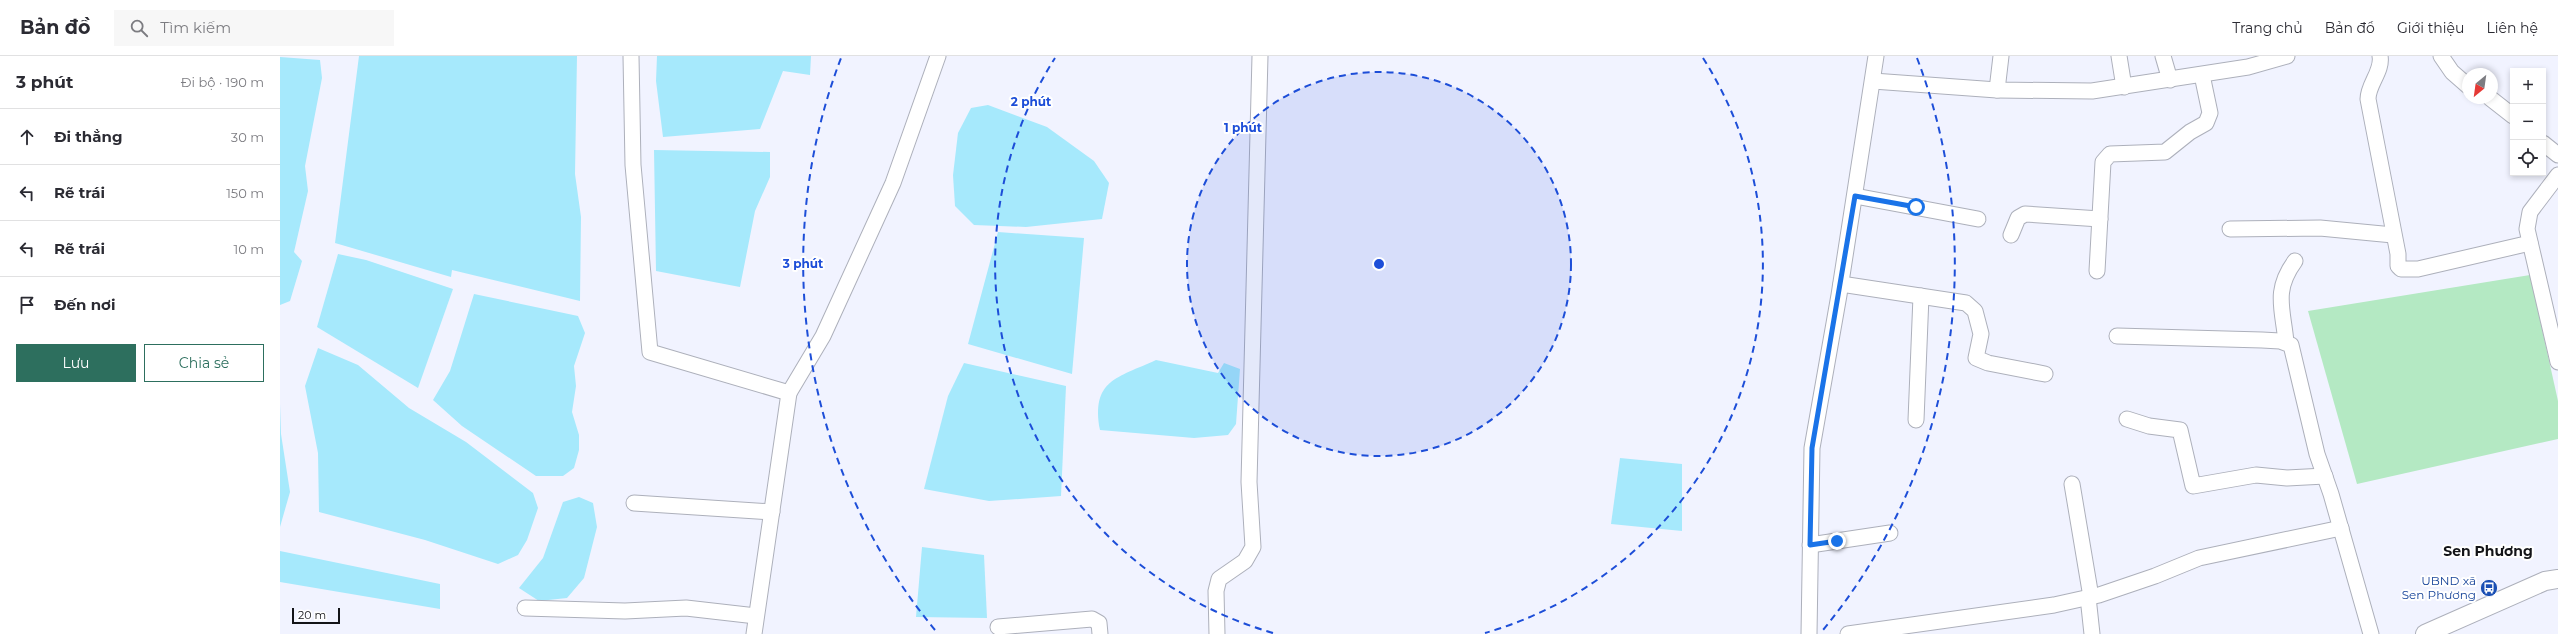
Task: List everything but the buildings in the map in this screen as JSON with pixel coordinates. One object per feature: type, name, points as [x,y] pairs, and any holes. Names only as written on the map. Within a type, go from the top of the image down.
[{"type":"street","points":[[631,56],[633,165],[650,352],[789,393]]},
{"type":"street","points":[[754,634],[789,393],[823,336],[893,183],[938,56]]},
{"type":"street","points":[[1217,634],[1216,591],[1219,578],[1245,561],[1253,547],[1249,482],[1260,56]]},
{"type":"street","points":[[1809,634],[1812,448],[1841,284],[1876,56]]},
{"type":"street","points":[[1997,90],[2001,56]]},
{"type":"street","points":[[2119,56],[2124,86]]},
{"type":"street","points":[[2163,56],[2170,80]]},
{"type":"street","points":[[1873,80],[1997,90],[2092,91],[2248,67],[2287,56]]},
{"type":"street","points":[[2380,56],[2381,64],[2368,92],[2368,99],[2398,266],[2406,270],[2476,256],[2530,243]]},
{"type":"street","points":[[2441,56],[2452,72],[2462,81]]},
{"type":"street","points":[[2097,271],[2102,167],[2105,158],[2110,154],[2119,153],[2146,154],[2165,152],[2190,132],[2206,123],[2210,113],[2202,75]]},
{"type":"street","points":[[2498,104],[2510,114]]},
{"type":"street","points":[[2546,145],[2558,155]]},
{"type":"street","points":[[2558,175],[2530,212],[2527,229],[2558,362]]},
{"type":"street","points":[[1855,196],[1978,218]]},
{"type":"street","points":[[2011,235],[2018,218],[2025,214],[2100,219]]},
{"type":"street","points":[[2230,229],[2320,228],[2393,235]]},
{"type":"street","points":[[2286,342],[2281,292],[2284,275],[2295,261]]},
{"type":"street","points":[[1841,284],[1966,303],[1972,307],[1981,334],[1976,354],[1980,361],[2045,374]]},
{"type":"street","points":[[1916,420],[1921,296]]},
{"type":"street","points":[[2117,336],[2286,342],[2291,345],[2317,454],[2341,528],[2371,634]]},
{"type":"street","points":[[2127,419],[2149,426],[2180,430],[2193,486],[2256,475],[2287,478],[2325,476]]},
{"type":"street","points":[[2072,484],[2090,597],[2092,634]]},
{"type":"street","points":[[634,503],[772,512]]},
{"type":"street","points":[[1848,634],[1900,631],[2054,605],[2090,597],[2155,576],[2199,558],[2341,528]]},
{"type":"street","points":[[1810,545],[1890,533]]},
{"type":"street","points":[[2425,634],[2545,581],[2558,580]]},
{"type":"street","points":[[525,608],[625,611],[686,608],[756,616]]},
{"type":"street","points":[[998,627],[1092,619],[1099,623],[1100,634]]},
{"type":"green space","points":[[2530,275],[2558,401],[2558,439],[2357,484],[2308,311]]},
{"type":"water","points":[[359,56],[577,56],[575,174],[581,217],[580,301],[452,270],[451,277],[335,243]]},
{"type":"water","points":[[657,56],[811,56],[810,75],[783,71],[760,129],[663,137],[656,81]]},
{"type":"water","points":[[280,57],[320,60],[322,78],[305,166],[308,191],[294,252],[302,261],[290,301],[280,305]]},
{"type":"water","points":[[988,105],[1047,127],[1094,161],[1109,183],[1102,219],[1026,227],[974,225],[955,206],[953,175],[958,133],[971,108]]},
{"type":"water","points":[[654,150],[770,152],[770,177],[755,211],[740,287],[656,271]]},
{"type":"water","points":[[998,232],[1084,238],[1072,374],[968,344]]},
{"type":"water","points":[[338,254],[366,260],[453,289],[418,388],[317,327]]},
{"type":"water","points":[[474,294],[578,316],[585,333],[574,366],[576,386],[572,412],[579,435],[579,450],[574,468],[563,476],[536,476],[462,426],[433,400],[450,371]]},
{"type":"water","points":[[318,348],[358,365],[409,408],[466,442],[533,493],[538,508],[527,540],[518,555],[498,564],[425,540],[319,512],[318,453],[305,386]]},
{"type":"water","points":[[1156,360],[1218,373],[1224,363],[1240,369],[1236,424],[1228,435],[1194,438],[1100,430],[1098,413],[1099,400],[1103,391],[1110,383],[1119,377]]},
{"type":"water","points":[[964,363],[1066,386],[1061,496],[989,501],[924,489],[948,396]]},
{"type":"water","points":[[280,404],[281,434],[290,492],[280,527]]},
{"type":"water","points":[[1620,458],[1682,464],[1682,531],[1611,524]]},
{"type":"water","points":[[579,497],[593,503],[597,527],[584,578],[567,598],[539,601],[519,588],[543,558],[563,502]]},
{"type":"water","points":[[922,547],[984,555],[987,618],[916,617]]},
{"type":"water","points":[[280,551],[440,584],[440,609],[280,582]]},
{"type":"place","name":"UBND xã Sen Phương","points":[[2489,588]]},
{"type":"district","name":"Sen Phương","points":[[2488,551]]},
{"type":"route","points":[[1837,541],[1810,545],[1812,448],[1855,196],[1916,207]]}]
